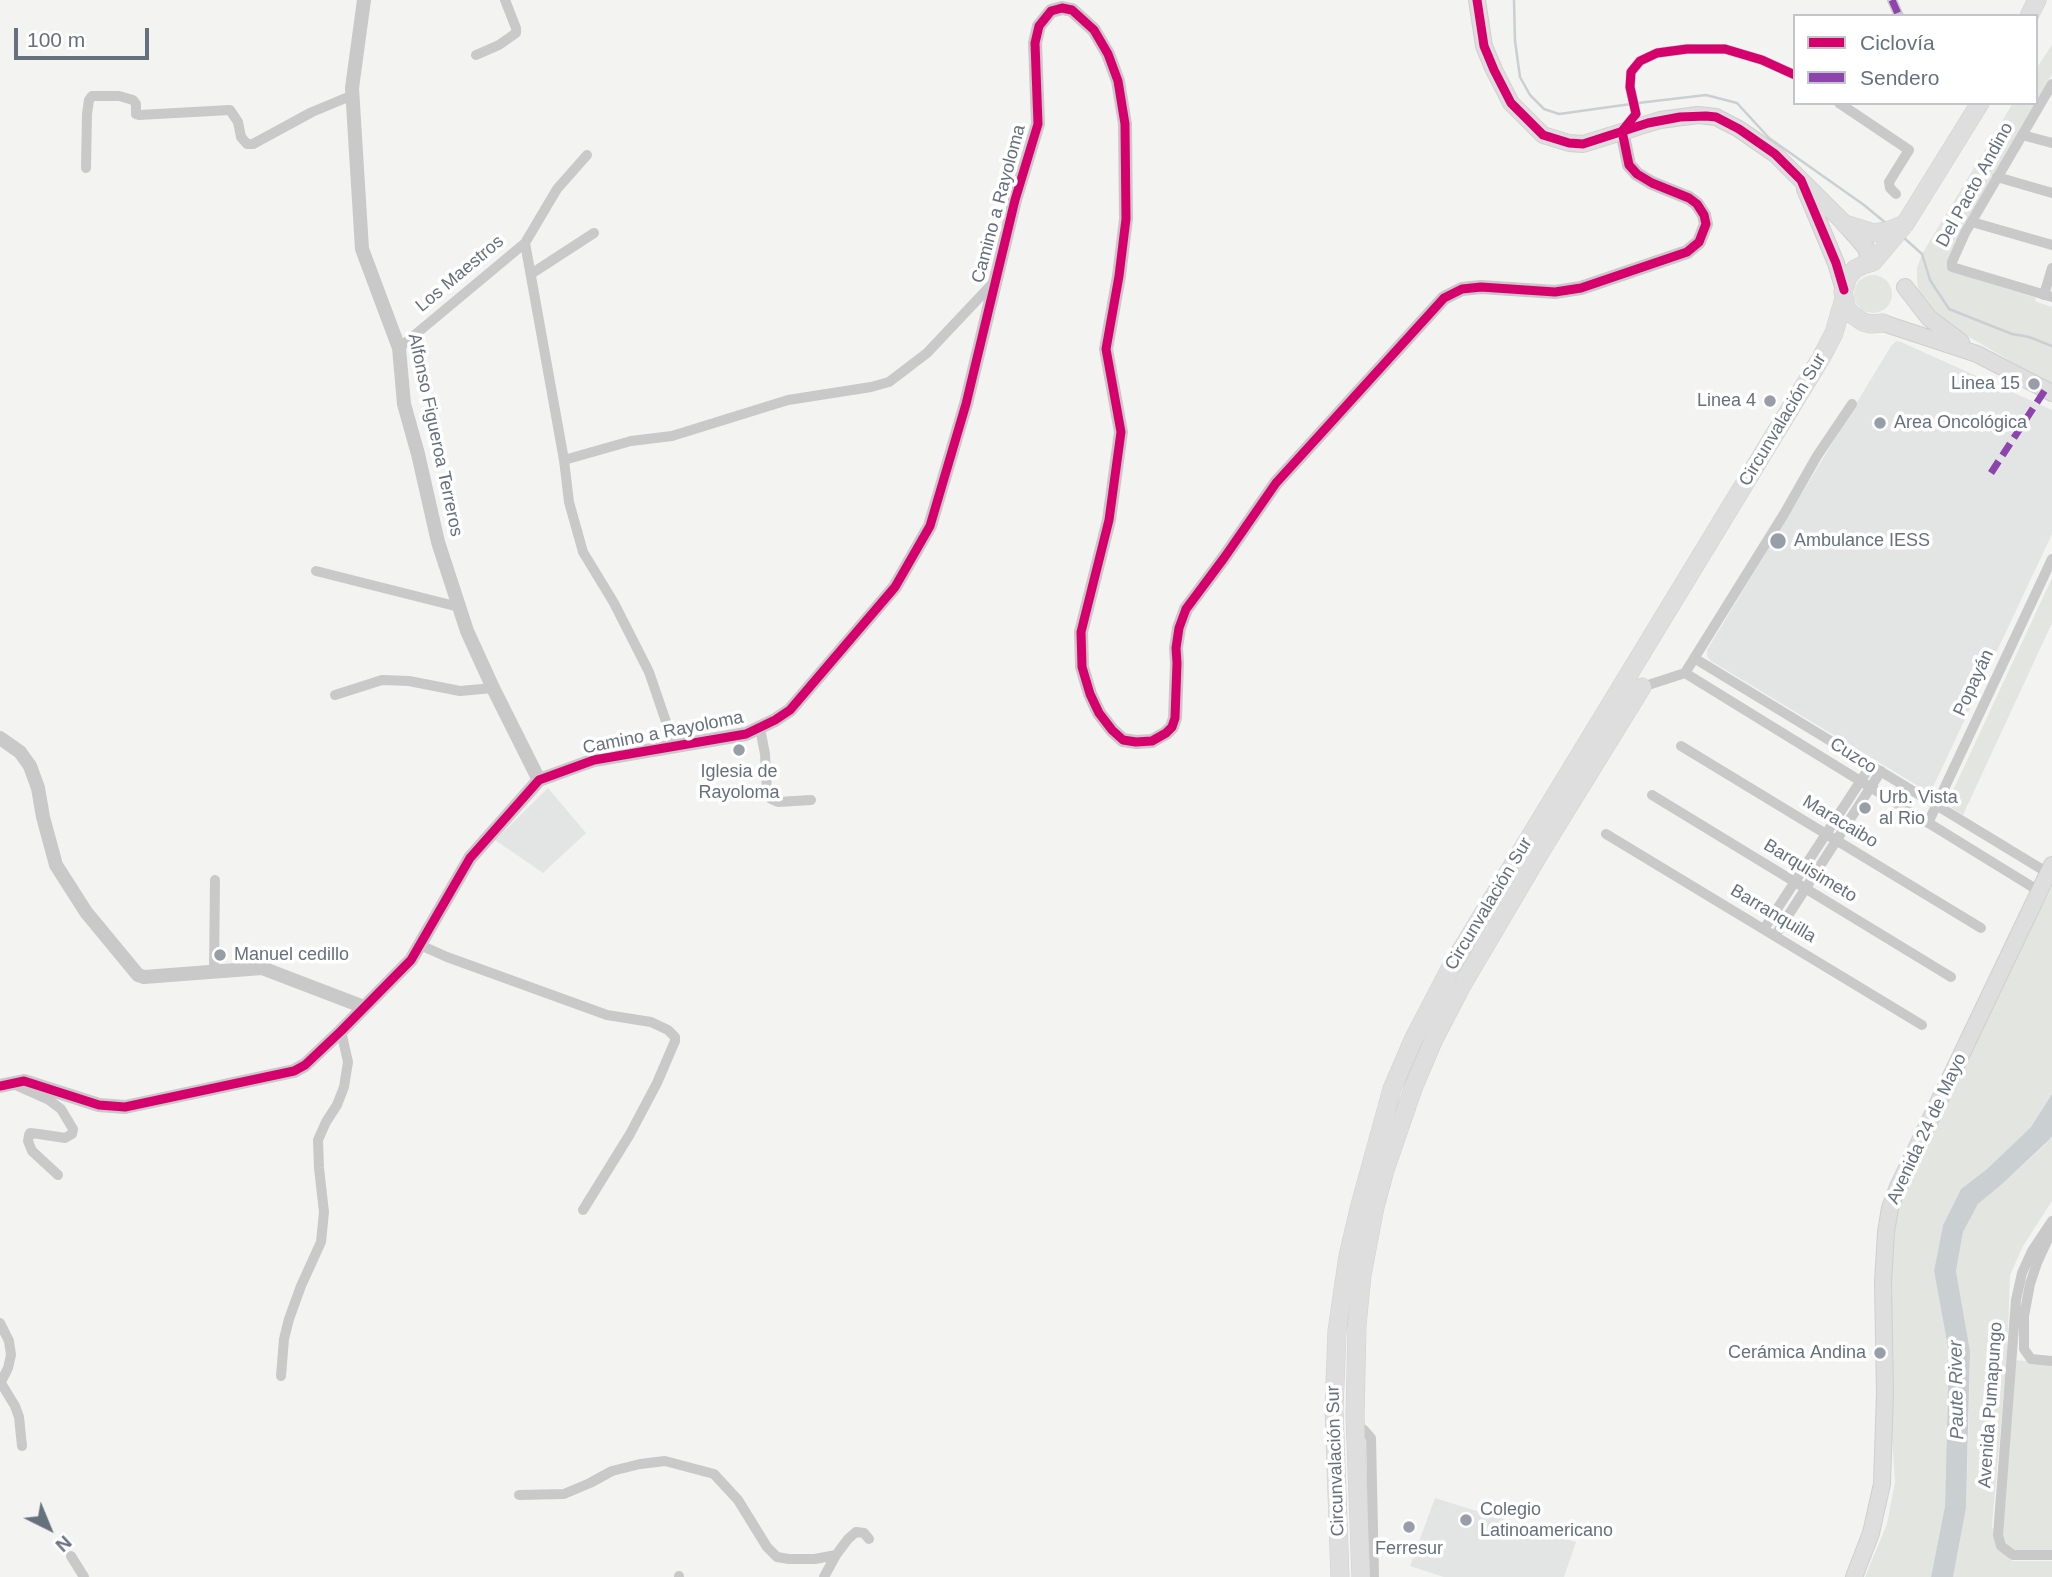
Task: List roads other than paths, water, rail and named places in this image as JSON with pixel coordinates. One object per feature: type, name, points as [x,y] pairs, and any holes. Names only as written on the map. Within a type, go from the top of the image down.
[{"type":"highway","points":[[1883,323],[1871,324],[1856,318],[1846,306],[1844,294],[1848,277],[1855,270],[1871,263],[1905,224],[1979,105]]},
{"type":"highway","points":[[1845,224],[1874,233],[1905,224]]},
{"type":"highway","name":"Circunvalación Sur","points":[[1340,1577],[1334,1410],[1337,1331],[1348,1256],[1363,1188],[1397,1076],[1420,1025],[1464,944],[1821,358],[1834,333],[1844,294]]},
{"type":"highway","name":"Circunvalación Sur","points":[[1373,1576],[1356,1426],[1355,1367],[1362,1275],[1385,1170],[1414,1086],[1447,1013],[1546,842],[1642,687]]},
{"type":"main road","points":[[1477,0],[1483,46],[1511,103],[1544,135],[1569,143],[1592,142],[1660,120],[1698,115],[1716,117],[1775,154],[1845,224],[1866,248],[1871,263]]},
{"type":"main road","points":[[1801,180],[1836,263],[1844,294]]},
{"type":"main road","points":[[1905,287],[1929,318],[1977,354]]},
{"type":"main road","points":[[1883,323],[1977,354],[2052,393]]},
{"type":"main road","name":"Avenida 24 de Mayo","points":[[1854,1577],[1871,1533],[1882,1484],[1885,1400],[1883,1282],[1890,1208],[2050,869]]},
{"type":"street","name":"Alfonso Figueroa Terreros","points":[[364,0],[353,95],[362,249],[399,348],[404,404],[438,542],[459,607],[492,688],[539,780]]},
{"type":"street","points":[[477,55],[514,35],[516,28],[505,0]]},
{"type":"street","points":[[1075,0],[1079,15],[1094,30],[1108,54],[1118,81],[1125,124],[1126,219],[1106,349],[1121,432],[1109,520],[1081,632],[1082,667],[1099,713],[1123,740],[1136,742],[1152,741],[1172,727],[1176,648],[1186,609],[1276,483],[1444,298],[1462,289],[1481,287],[1555,292],[1581,288],[1687,252],[1699,242],[1706,224],[1697,204],[1652,183],[1637,174],[1629,165],[1622,131],[1636,113],[1629,77],[1634,67],[1647,57],[1664,51],[1725,49],[1762,60],[1793,74]]},
{"type":"street","name":"Camino a Rayoloma","points":[[6,1084],[24,1081],[99,1105],[125,1107],[294,1071],[305,1065],[341,1031],[411,960],[470,858],[539,780],[594,760],[746,734],[790,710],[895,587],[930,526],[966,404],[1015,200],[1038,124],[1035,43],[1039,26],[1051,11],[1062,8],[1079,15]]},
{"type":"street","name":"Del Pacto Andino","points":[[2048,296],[1952,267],[1952,262],[1997,177],[2051,88]]},
{"type":"street","points":[[86,168],[87,114],[92,96],[119,96],[133,100],[136,114],[139,116],[230,110],[238,122],[240,137],[247,144],[253,144],[312,112],[353,95]]},
{"type":"street","points":[[1842,105],[1909,150],[1890,179],[1893,191]]},
{"type":"street","points":[[1636,113],[1660,120]]},
{"type":"street","points":[[2022,135],[2052,143]]},
{"type":"street","name":"Los Maestros","points":[[399,348],[525,243],[557,189],[587,155]]},
{"type":"street","points":[[1997,177],[2052,193]]},
{"type":"street","points":[[1972,222],[2052,244]]},
{"type":"street","points":[[531,274],[594,233]]},
{"type":"street","points":[[525,243],[564,460],[569,502],[583,552],[614,603],[649,672],[674,745]]},
{"type":"street","points":[[2048,296],[2052,268]]},
{"type":"street","points":[[564,460],[631,440],[672,436],[789,400],[889,382],[927,353],[995,281]]},
{"type":"street","points":[[1642,687],[1685,673],[1817,456],[1852,404]]},
{"type":"street","name":"Popayán","points":[[1928,823],[2052,559]]},
{"type":"street","points":[[316,571],[459,607]]},
{"type":"street","name":"Cuzco","points":[[1694,658],[1937,805],[2050,869]]},
{"type":"street","name":"Cuzco","points":[[1685,673],[2039,891]]},
{"type":"street","points":[[335,695],[382,680],[410,681],[460,691],[492,688]]},
{"type":"street","points":[[760,728],[765,754],[767,792],[771,799],[778,802],[811,800]]},
{"type":"street","points":[[0,738],[20,752],[30,766],[56,865],[86,912],[138,975],[144,978],[262,968],[364,1007]]},
{"type":"street","name":"Maracaibo","points":[[1681,746],[1981,928]]},
{"type":"street","points":[[1764,929],[1795,882],[1831,837],[1876,768]]},
{"type":"street","name":"Barquisimeto","points":[[1652,795],[1951,976]]},
{"type":"street","name":"Barranquilla","points":[[1606,834],[1922,1025]]},
{"type":"street","points":[[1775,936],[1805,889],[1831,837]]},
{"type":"street","points":[[214,971],[215,880]]},
{"type":"street","points":[[420,945],[607,1015],[651,1022],[671,1032],[675,1037],[676,1041],[630,1134],[583,1210]]},
{"type":"street","points":[[281,1376],[284,1339],[289,1319],[321,1242],[324,1212],[318,1140],[344,1087],[348,1062],[341,1031]]},
{"type":"street","points":[[6,1084],[49,1100],[61,1109],[73,1129],[72,1135],[65,1138],[29,1135],[32,1151],[58,1175]]},
{"type":"street","name":"Avenida Pumapungo","points":[[2052,1221],[2032,1251],[2022,1273],[2016,1300],[1998,1535],[2001,1546],[2013,1555],[2052,1555]]},
{"type":"street","points":[[2052,1231],[2030,1284],[2024,1317],[2024,1349],[2031,1359],[2052,1361]]},
{"type":"street","points":[[0,1323],[9,1341],[11,1355],[0,1383],[19,1417],[22,1446]]},
{"type":"street","points":[[519,1495],[565,1494],[612,1471],[665,1461],[714,1474],[738,1500],[767,1547],[778,1557],[815,1559],[835,1555]]},
{"type":"street","points":[[824,1577],[835,1555],[856,1532],[864,1533],[869,1539]]},
{"type":"street","points":[[71,1556],[85,1577]]},
{"type":"water","name":"Paute River","points":[[2052,1094],[2052,1136],[1978,1204],[1963,1232],[1956,1271],[1970,1351],[1966,1508],[1953,1577],[1931,1577],[1945,1506],[1949,1353],[1934,1271],[1943,1225],[1961,1189],[1987,1169],[2031,1127]]},
{"type":"waterway","points":[[1514,0],[1515,41],[1520,77],[1530,95],[1544,109],[1559,114],[1631,104]]},
{"type":"waterway","points":[[1638,103],[1706,95],[1737,103],[1769,138],[1887,224]]},
{"type":"waterway","points":[[1903,237],[1922,254],[1930,280],[1949,309],[2012,334],[2052,346]]},
{"type":"place","name":"Linea 15","points":[[2034,384]]},
{"type":"place","name":"Linea 4","points":[[1770,401]]},
{"type":"place","name":"Area Oncológica","points":[[1880,423]]},
{"type":"place","name":"Ambulance IESS","points":[[1778,541]]},
{"type":"place","name":"Iglesia de Rayoloma","points":[[739,750]]},
{"type":"place","name":"Urb. Vista al Rio","points":[[1865,808]]},
{"type":"place","name":"Manuel cedillo","points":[[220,955]]},
{"type":"place","name":"Cerámica Andina","points":[[1880,1353]]},
{"type":"place","name":"Colegio Latinoamericano","points":[[1466,1520]]},
{"type":"place","name":"Ferresur","points":[[1409,1527]]}]
